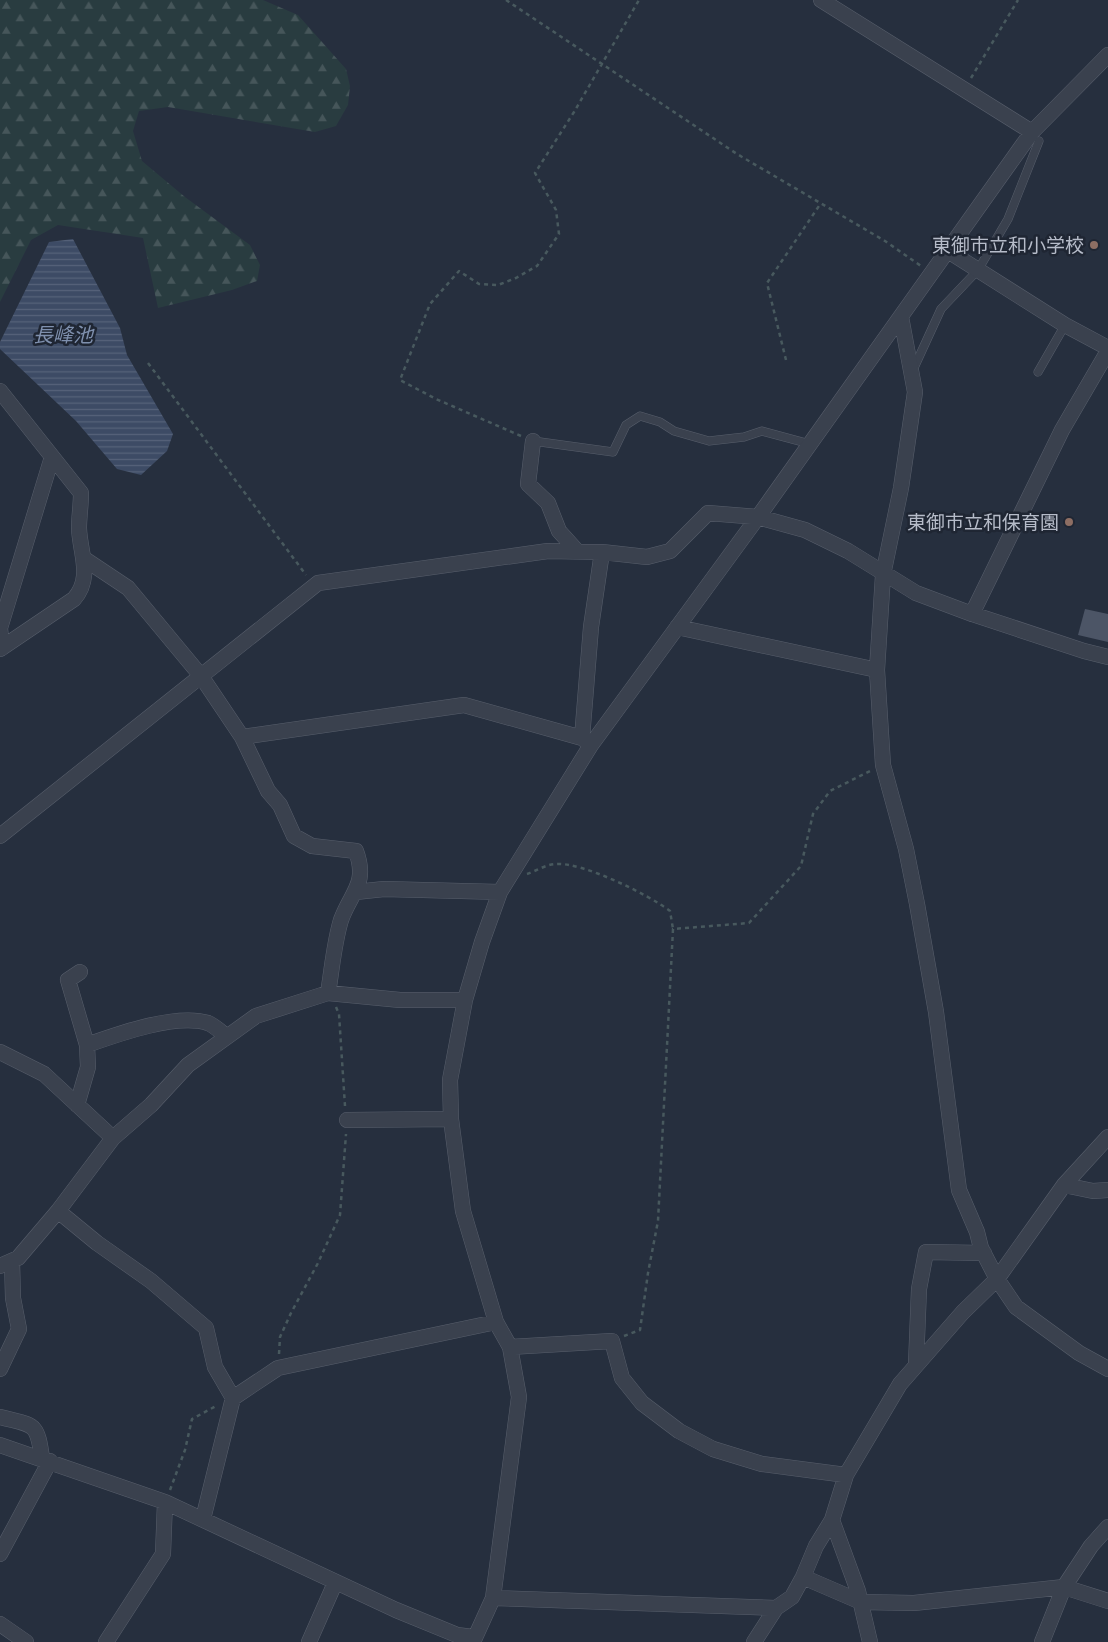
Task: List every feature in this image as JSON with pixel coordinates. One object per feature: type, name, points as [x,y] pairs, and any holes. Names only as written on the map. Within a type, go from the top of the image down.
[{"type":"street","points":[[821,0],[1035,137]]},
{"type":"street","points":[[0,1445],[46,1459],[165,1502],[335,1582],[458,1635],[474,1640],[494,1598],[519,1397],[510,1347],[496,1322],[463,1211],[451,1120],[450,1080],[465,1000],[482,942],[504,886],[587,742],[677,628],[948,251],[1035,137],[1108,55]]},
{"type":"street","points":[[948,251],[1108,350],[1062,430],[972,614]]},
{"type":"street","points":[[901,317],[915,392],[903,478],[883,575],[877,670],[883,765],[906,849],[924,944],[936,1012],[959,1190],[996,1279],[1016,1306],[1078,1353],[1108,1369]]},
{"type":"street","points":[[0,391],[81,493],[79,530],[83,558],[83,588],[74,599],[1,649]]},
{"type":"street","points":[[532,441],[528,484],[548,503],[559,531],[577,551]]},
{"type":"street","points":[[1,649],[0,628],[52,456]]},
{"type":"street","points":[[0,836],[318,583],[548,551],[602,552],[647,557],[670,551],[708,513],[758,517],[805,530],[848,551],[883,575],[916,593],[972,614],[1108,657]]},
{"type":"street","points":[[587,742],[591,627],[602,552]]},
{"type":"street","points":[[83,558],[128,588],[201,676],[242,737],[268,791],[280,805],[294,836],[312,846],[356,851],[362,866],[356,892],[349,902],[341,921],[328,993]]},
{"type":"street","points":[[677,628],[877,670]]},
{"type":"street","points":[[242,737],[464,705],[587,742]]},
{"type":"street","points":[[356,892],[384,889],[504,886]]},
{"type":"street","points":[[77,1105],[88,1067],[87,1045],[68,988],[68,980],[80,972]]},
{"type":"street","points":[[0,1369],[19,1329],[6,1264],[18,1258],[58,1211],[113,1138],[151,1105],[188,1065],[256,1016],[328,993],[400,1000],[465,1000]]},
{"type":"street","points":[[87,1045],[129,1031],[195,1020],[211,1024],[227,1037]]},
{"type":"street","points":[[0,1052],[44,1074],[113,1138]]},
{"type":"street","points":[[347,1120],[451,1120]]},
{"type":"street","points":[[754,1642],[776,1608],[792,1597],[816,1546],[832,1520],[846,1475],[886,1404],[916,1364],[996,1279],[1064,1185],[1108,1137]]},
{"type":"street","points":[[1064,1185],[1093,1191],[1108,1190]]},
{"type":"street","points":[[58,1211],[97,1243],[151,1281],[206,1328],[215,1367],[233,1398]]},
{"type":"street","points":[[916,1364],[919,1289],[926,1252],[984,1253]]},
{"type":"street","points":[[202,1519],[233,1398],[278,1368],[496,1322]]},
{"type":"street","points":[[510,1347],[612,1342],[622,1378],[642,1403],[679,1431],[713,1449],[762,1464],[846,1475]]},
{"type":"street","points":[[0,1417],[30,1425],[38,1433],[46,1459],[22,1517],[0,1553]]},
{"type":"street","points":[[106,1642],[163,1554],[165,1502]]},
{"type":"street","points":[[832,1520],[861,1602],[870,1642]]},
{"type":"street","points":[[1042,1642],[1064,1587],[1091,1546],[1108,1527]]},
{"type":"street","points":[[803,1577],[861,1602],[914,1603],[1064,1587],[1108,1601]]},
{"type":"street","points":[[309,1642],[335,1582]]},
{"type":"street","points":[[494,1598],[776,1608]]},
{"type":"street","points":[[0,1624],[26,1642]]},
{"type":"lane","points":[[912,374],[941,309],[978,270],[1008,219],[1035,137]]},
{"type":"lane","points":[[1038,372],[1066,325]]},
{"type":"lane","points":[[532,441],[613,452],[626,425],[640,416],[660,422],[674,431],[709,441],[744,437],[762,431],[810,444]]},
{"type":"path","points":[[506,0],[738,154],[885,241],[933,273]]},
{"type":"path","points":[[532,441],[436,399],[400,380],[430,304],[459,271],[479,284],[498,285],[516,278],[537,266],[559,234],[556,210],[536,173],[639,0]]},
{"type":"path","points":[[964,90],[1018,0]]},
{"type":"path","points":[[786,360],[767,283],[821,203]]},
{"type":"path","points":[[148,363],[314,586]]},
{"type":"path","points":[[673,929],[749,923],[801,866],[813,814],[830,792],[883,765]]},
{"type":"path","points":[[504,886],[556,864],[581,868],[653,898],[670,912],[673,929],[658,1221],[640,1330],[612,1342]]},
{"type":"path","points":[[278,1368],[280,1337],[340,1215],[347,1120],[339,1014],[328,993]]},
{"type":"path","points":[[165,1502],[185,1450],[192,1419],[233,1398]]},
{"type":"green space","points":[[0,0],[263,0],[298,15],[346,69],[350,86],[348,105],[336,126],[315,132],[168,107],[139,111],[133,131],[142,161],[185,197],[250,245],[260,265],[257,281],[232,290],[158,308],[143,238],[58,225],[31,240],[0,302]]},
{"type":"water","name":"長峰池","points":[[73,239],[120,328],[127,355],[173,434],[167,451],[141,475],[117,469],[76,421],[0,349],[0,342],[49,242]]},
{"type":"building","points":[[1085,609],[1108,614],[1108,642],[1078,635]]},
{"type":"place","name":"東御市立和小学校","points":[[1094,245]]},
{"type":"place","name":"東御市立和保育園","points":[[1069,522]]}]
